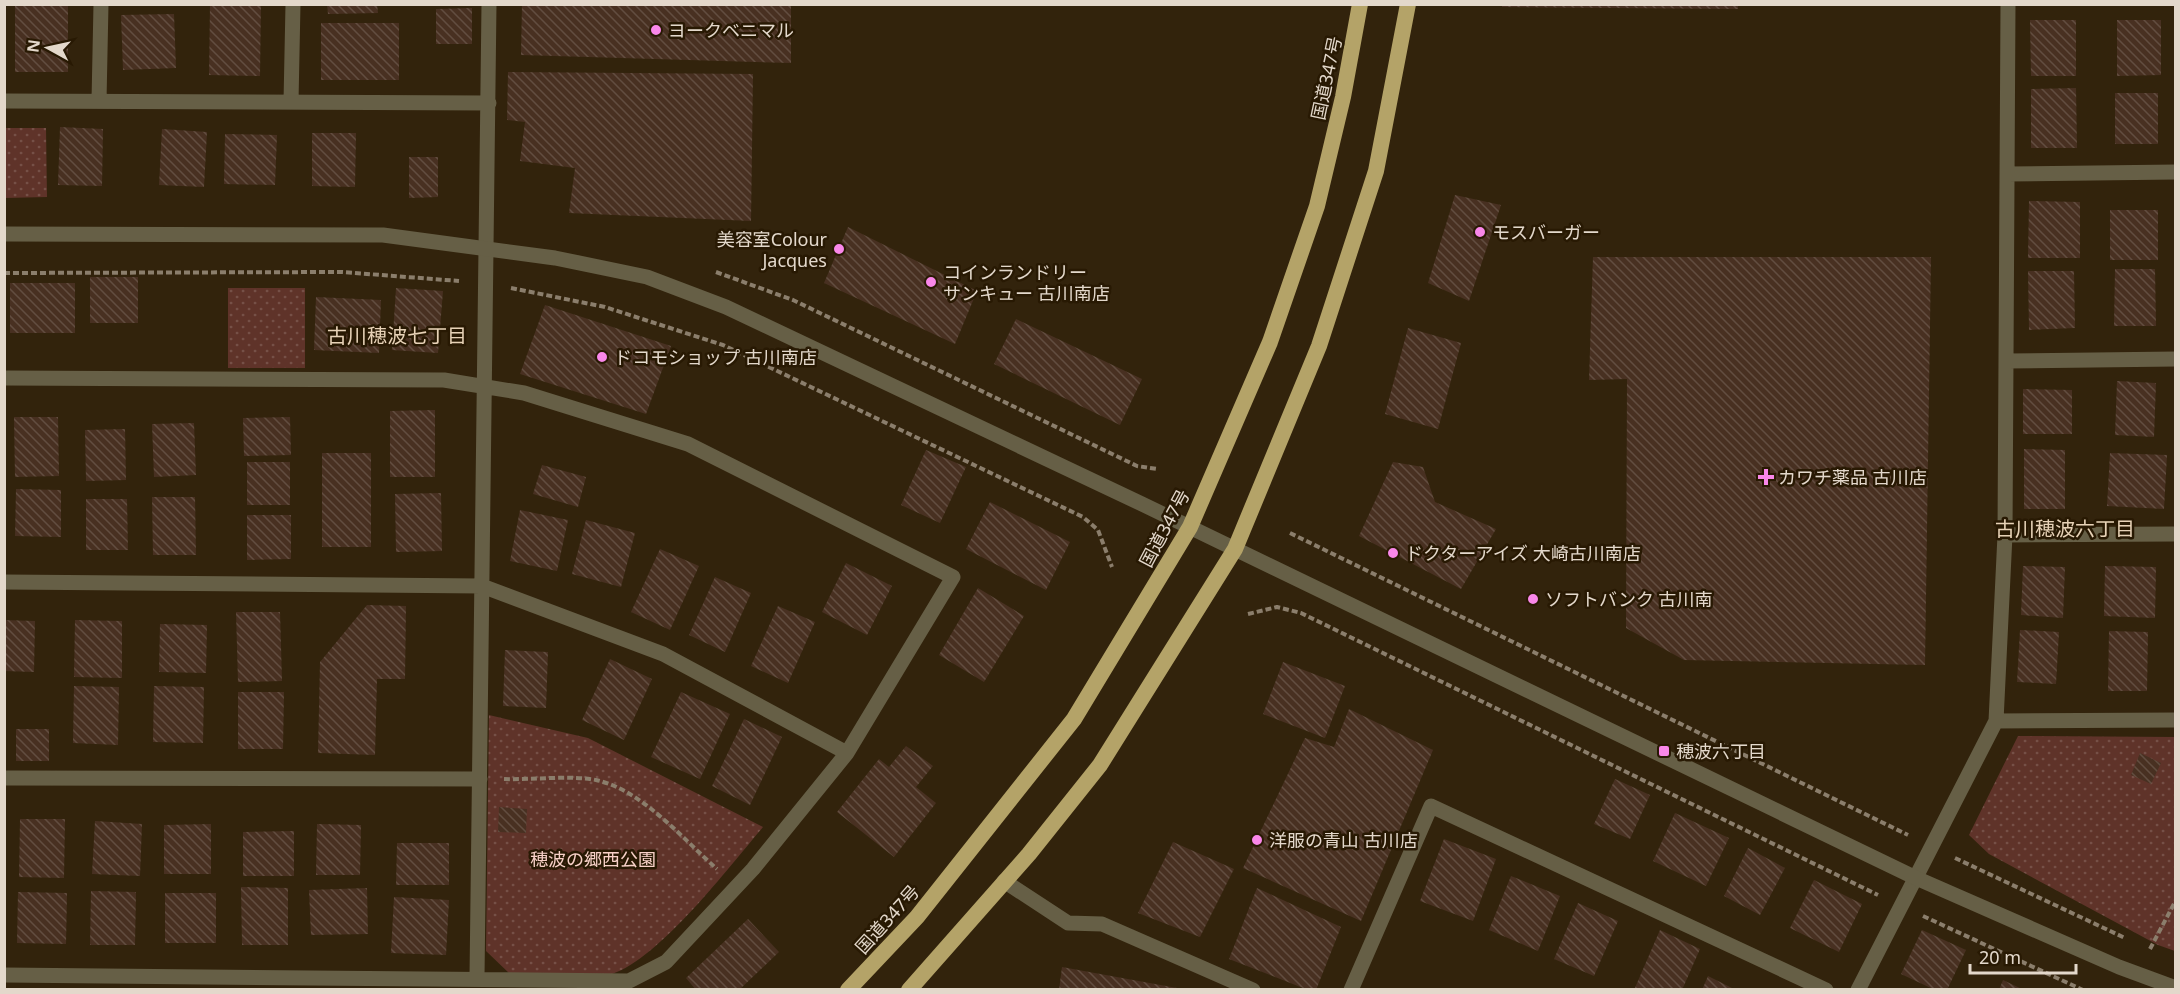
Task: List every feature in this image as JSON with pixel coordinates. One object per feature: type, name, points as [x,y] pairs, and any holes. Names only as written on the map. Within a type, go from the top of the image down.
[{"type":"highway","name":"国道347号","points":[[848,990],[917,917],[1074,719],[1190,527],[1270,342],[1317,206],[1343,97],[1360,4]]},
{"type":"highway","points":[[909,990],[1004,881],[1100,765],[1235,549],[1318,346],[1376,171],[1408,4]]},
{"type":"street","points":[[99,101],[101,4]]},
{"type":"street","points":[[291,102],[293,4]]},
{"type":"street","points":[[477,978],[489,4]]},
{"type":"street","points":[[1858,990],[1996,721],[2005,535],[2008,4]]},
{"type":"street","points":[[4,101],[489,103]]},
{"type":"street","points":[[2007,174],[2175,172]]},
{"type":"street","points":[[4,234],[383,235],[555,258],[647,277],[726,307],[1190,527],[1916,878],[2119,967],[2175,988]]},
{"type":"street","points":[[2007,361],[2175,359]]},
{"type":"street","points":[[4,378],[444,380],[524,393],[688,444],[953,577],[847,753],[737,887],[666,962],[629,981],[477,978],[176,983],[4,975]]},
{"type":"street","points":[[2005,535],[2175,534]]},
{"type":"street","points":[[4,582],[482,586],[663,654],[847,753]]},
{"type":"street","points":[[1996,721],[2175,720]]},
{"type":"street","points":[[4,778],[480,779]]},
{"type":"street","points":[[1351,990],[1431,806],[1826,990]]},
{"type":"street","points":[[1004,881],[1068,923],[1102,924],[1253,990]]},
{"type":"path","points":[[4,273],[342,272],[395,274],[485,285],[604,307],[723,345],[1083,517],[1098,530],[1112,567]]},
{"type":"path","points":[[1290,532],[1931,847],[2131,941]]},
{"type":"path","points":[[1248,614],[1277,607],[1301,613],[1901,906],[2083,990]]},
{"type":"path","points":[[480,779],[594,780],[614,785],[635,796],[737,887]]},
{"type":"path","points":[[2150,950],[2175,900]]},
{"type":"path","points":[[2140,945],[2158,952]]},
{"type":"green space","points":[[5,128],[46,128],[47,197],[5,198]]},
{"type":"green space","points":[[228,288],[305,288],[305,368],[228,368]]},
{"type":"green space","name":"穂波の郷西公園","points":[[489,715],[588,738],[763,827],[693,910],[651,950],[631,965],[604,976],[510,974],[486,951]]},
{"type":"green space","points":[[2018,736],[2175,737],[2175,951],[2158,945],[1989,854],[1969,835]]},
{"type":"building","points":[[15,4],[68,4],[68,72],[15,72]]},
{"type":"building","points":[[210,4],[261,4],[260,76],[209,75]]},
{"type":"building","points":[[327,4],[377,4],[378,13],[328,14]]},
{"type":"building","name":"ヨークベニマル","points":[[522,4],[791,4],[791,63],[521,55]]},
{"type":"building","points":[[1502,4],[1738,4],[1738,9],[1502,7]]},
{"type":"building","points":[[472,8],[472,44],[436,44],[436,9]]},
{"type":"building","points":[[174,14],[176,68],[123,70],[121,15]]},
{"type":"building","points":[[2030,20],[2076,20],[2076,76],[2031,76]]},
{"type":"building","points":[[2117,20],[2161,20],[2161,75],[2117,76]]},
{"type":"building","points":[[321,23],[399,23],[399,80],[321,80]]},
{"type":"building","points":[[508,72],[753,74],[751,221],[569,213],[575,168],[520,161],[525,122],[507,120]]},
{"type":"building","points":[[2076,88],[2077,148],[2031,148],[2031,89]]},
{"type":"building","points":[[2115,93],[2158,93],[2158,144],[2115,144]]},
{"type":"building","points":[[60,127],[103,129],[102,186],[58,185]]},
{"type":"building","points":[[162,129],[207,132],[204,187],[159,185]]},
{"type":"building","points":[[312,133],[356,133],[355,187],[312,186]]},
{"type":"building","points":[[225,134],[277,135],[275,185],[224,184]]},
{"type":"building","points":[[409,157],[438,157],[438,197],[409,198]]},
{"type":"building","points":[[1455,195],[1501,205],[1469,301],[1428,283]]},
{"type":"building","points":[[2029,201],[2080,202],[2080,258],[2028,258]]},
{"type":"building","points":[[2110,210],[2158,210],[2158,260],[2110,260]]},
{"type":"building","points":[[848,227],[977,291],[955,344],[824,283]]},
{"type":"building","points":[[1593,257],[1931,257],[1925,665],[1684,660],[1626,628],[1627,379],[1589,380]]},
{"type":"building","points":[[2115,269],[2155,269],[2156,326],[2114,326]]},
{"type":"building","points":[[2028,271],[2074,271],[2075,328],[2029,330]]},
{"type":"building","points":[[90,277],[138,277],[138,323],[90,323]]},
{"type":"building","points":[[10,283],[75,283],[75,333],[10,333]]},
{"type":"building","points":[[396,288],[443,291],[438,353],[392,350]]},
{"type":"building","points":[[316,297],[381,300],[379,353],[314,350]]},
{"type":"building","points":[[545,305],[671,346],[646,414],[520,374]]},
{"type":"building","points":[[1016,319],[1142,379],[1120,425],[994,364]]},
{"type":"building","points":[[1408,328],[1461,343],[1438,429],[1385,414]]},
{"type":"building","points":[[2117,381],[2156,383],[2154,437],[2115,435]]},
{"type":"building","points":[[2023,389],[2072,390],[2072,434],[2023,434]]},
{"type":"building","points":[[435,410],[435,477],[390,477],[390,411]]},
{"type":"building","points":[[14,417],[58,417],[59,476],[15,477]]},
{"type":"building","points":[[290,417],[291,455],[244,456],[243,418]]},
{"type":"building","points":[[194,423],[196,475],[154,477],[152,424]]},
{"type":"building","points":[[125,429],[126,480],[86,481],[85,430]]},
{"type":"building","points":[[2024,449],[2065,450],[2065,509],[2024,509]]},
{"type":"building","points":[[926,450],[966,467],[940,523],[901,505]]},
{"type":"building","points":[[322,453],[371,453],[371,547],[322,547]]},
{"type":"building","points":[[2110,453],[2167,455],[2164,509],[2107,506]]},
{"type":"building","points":[[247,462],[290,462],[290,505],[247,505]]},
{"type":"building","points":[[1393,462],[1423,467],[1435,502],[1496,529],[1461,589],[1359,536]]},
{"type":"building","points":[[542,465],[586,477],[578,507],[533,494]]},
{"type":"building","points":[[16,489],[61,490],[61,537],[15,536]]},
{"type":"building","points":[[441,493],[442,551],[396,552],[395,494]]},
{"type":"building","points":[[152,497],[195,497],[196,555],[153,555]]},
{"type":"building","points":[[86,499],[127,499],[128,550],[86,550]]},
{"type":"building","points":[[990,502],[1070,542],[1046,590],[966,549]]},
{"type":"building","points":[[520,510],[568,520],[557,571],[510,561]]},
{"type":"building","points":[[247,515],[291,515],[291,559],[247,560]]},
{"type":"building","points":[[586,520],[635,533],[621,587],[572,574]]},
{"type":"building","points":[[660,549],[699,566],[670,630],[631,612]]},
{"type":"building","points":[[846,563],[892,586],[867,635],[822,612]]},
{"type":"building","points":[[2023,566],[2065,567],[2063,618],[2021,615]]},
{"type":"building","points":[[2105,566],[2156,567],[2155,618],[2104,616]]},
{"type":"building","points":[[715,577],[751,593],[725,652],[689,635]]},
{"type":"building","points":[[978,588],[1024,616],[984,682],[939,655]]},
{"type":"building","points":[[367,605],[406,606],[405,679],[377,679],[375,755],[318,753],[320,662]]},
{"type":"building","points":[[778,606],[815,622],[788,683],[751,666]]},
{"type":"building","points":[[236,612],[280,612],[282,681],[238,682]]},
{"type":"building","points":[[4,620],[35,621],[34,672],[4,671]]},
{"type":"building","points":[[75,620],[122,621],[122,678],[74,677]]},
{"type":"building","points":[[160,624],[207,625],[206,673],[159,672]]},
{"type":"building","points":[[2020,630],[2059,632],[2056,684],[2017,682]]},
{"type":"building","points":[[2109,631],[2148,632],[2147,691],[2108,691]]},
{"type":"building","points":[[505,650],[548,652],[546,708],[503,706]]},
{"type":"building","points":[[610,659],[652,679],[624,740],[582,720]]},
{"type":"building","points":[[1283,662],[1345,686],[1325,738],[1263,714]]},
{"type":"building","points":[[74,686],[119,687],[118,745],[73,743]]},
{"type":"building","points":[[154,686],[204,687],[203,743],[153,742]]},
{"type":"building","points":[[238,692],[284,692],[283,749],[238,749]]},
{"type":"building","points":[[681,692],[730,714],[700,779],[651,757]]},
{"type":"building","points":[[1349,709],[1433,750],[1361,921],[1243,868],[1305,738],[1334,747]]},
{"type":"building","points":[[744,719],[782,737],[750,805],[712,786]]},
{"type":"building","points":[[16,729],[49,729],[49,761],[16,761]]},
{"type":"building","points":[[906,746],[933,766],[916,787],[936,803],[894,857],[837,812],[879,759],[889,767]]},
{"type":"building","points":[[2140,753],[2161,763],[2151,784],[2131,775]]},
{"type":"building","points":[[1615,779],[1650,795],[1630,839],[1594,824]]},
{"type":"building","points":[[499,807],[527,809],[526,833],[498,832]]},
{"type":"building","points":[[1675,813],[1729,838],[1706,886],[1653,861]]},
{"type":"building","points":[[20,819],[65,819],[64,878],[19,877]]},
{"type":"building","points":[[95,821],[142,824],[140,876],[92,874]]},
{"type":"building","points":[[211,824],[211,874],[164,874],[164,825]]},
{"type":"building","points":[[317,824],[361,825],[360,875],[316,875]]},
{"type":"building","points":[[294,831],[294,876],[243,876],[243,832]]},
{"type":"building","points":[[1444,839],[1496,859],[1473,921],[1420,901]]},
{"type":"building","points":[[1173,842],[1234,869],[1200,937],[1138,913]]},
{"type":"building","points":[[397,843],[449,843],[449,885],[396,885]]},
{"type":"building","points":[[1748,848],[1785,868],[1760,915],[1724,896]]},
{"type":"building","points":[[1511,876],[1560,896],[1538,951],[1489,930]]},
{"type":"building","points":[[1814,880],[1862,904],[1839,952],[1790,928]]},
{"type":"building","points":[[241,887],[288,888],[288,945],[242,945]]},
{"type":"building","points":[[367,888],[368,934],[311,935],[309,890]]},
{"type":"building","points":[[1257,888],[1341,927],[1316,990],[1308,990],[1229,959]]},
{"type":"building","points":[[91,891],[136,892],[135,945],[90,945]]},
{"type":"building","points":[[18,892],[67,893],[66,944],[17,943]]},
{"type":"building","points":[[165,893],[216,893],[216,943],[165,943]]},
{"type":"building","points":[[394,897],[449,900],[446,955],[391,953]]},
{"type":"building","points":[[1578,903],[1618,921],[1594,976],[1554,959]]},
{"type":"building","points":[[748,919],[779,952],[739,990],[696,990],[686,978]]},
{"type":"building","points":[[1660,930],[1700,949],[1682,990],[1634,990]]},
{"type":"building","points":[[1922,930],[1966,950],[1947,990],[1935,990],[1901,974]]},
{"type":"building","points":[[1062,967],[1177,988],[1177,990],[1059,990]]},
{"type":"building","points":[[1708,976],[1736,990],[1702,990]]},
{"type":"building","points":[[2003,980],[2024,990],[1999,990]]},
{"type":"place","name":"ヨークベニマル","points":[[656,30]]},
{"type":"place","name":"モスバーガー","points":[[1480,232]]},
{"type":"place","name":"美容室Colour Jacques","points":[[839,249]]},
{"type":"place","name":"コインランドリー サンキュー 古川南店","points":[[931,282]]},
{"type":"place","name":"ドコモショップ 古川南店","points":[[602,357]]},
{"type":"place","name":"カワチ薬品 古川店","points":[[1766,477]]},
{"type":"place","name":"ドクターアイズ 大崎古川南店","points":[[1393,553]]},
{"type":"place","name":"ソフトバンク 古川南","points":[[1533,599]]},
{"type":"place","name":"穂波六丁目","points":[[1664,751]]},
{"type":"place","name":"洋服の青山 古川店","points":[[1257,840]]},
{"type":"district","name":"古川穂波七丁目","points":[[397,335]]},
{"type":"district","name":"古川穂波六丁目","points":[[2065,528]]}]
